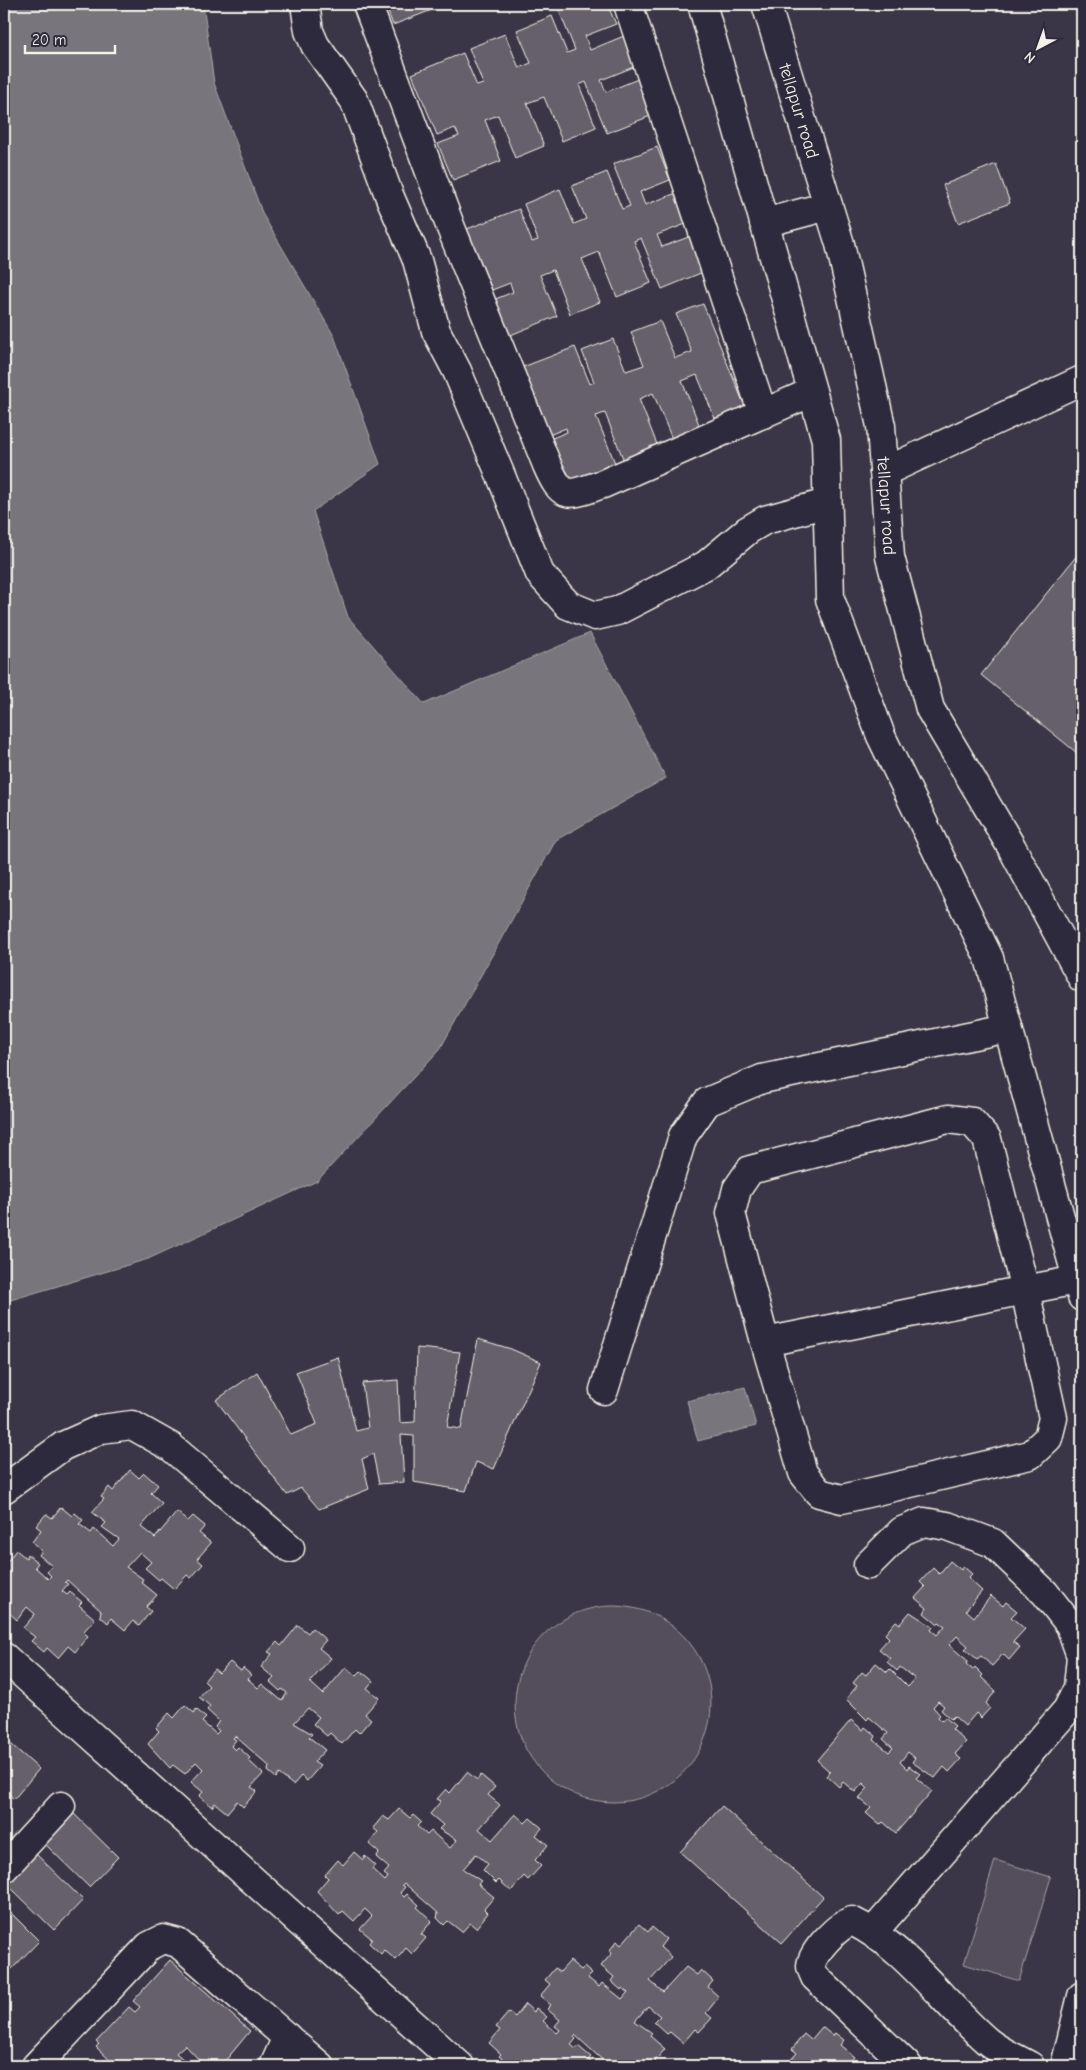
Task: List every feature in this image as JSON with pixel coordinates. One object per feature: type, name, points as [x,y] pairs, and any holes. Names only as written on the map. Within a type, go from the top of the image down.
[{"type":"street","points":[[305,4],[309,32],[315,45],[354,100],[389,195],[417,260],[436,331],[457,371],[540,574],[568,605],[581,612],[595,616],[617,610],[706,565],[748,530],[765,520],[827,503]]},
{"type":"street","points":[[367,4],[455,237],[547,465],[555,484],[562,492],[571,494],[604,484],[812,392]]},
{"type":"street","points":[[702,4],[826,440],[830,598],[881,736],[989,958],[1080,1288],[1025,1290],[765,1342]]},
{"type":"street","name":"tellapur road","points":[[766,4],[840,244],[880,426],[890,557],[930,709],[1012,848],[1082,978]]},
{"type":"street","points":[[634,5],[763,414]]},
{"type":"street","points":[[764,223],[828,206]]},
{"type":"street","points":[[884,472],[1082,380]]},
{"type":"street","points":[[604,1390],[683,1136],[707,1102],[762,1079],[1008,1028]]},
{"type":"street","points":[[948,1118],[972,1122],[987,1139],[1025,1290],[1053,1418],[1048,1438],[1030,1454],[842,1499],[819,1493],[803,1473],[765,1342],[731,1214],[737,1189],[750,1170],[948,1118]]},
{"type":"street","points":[[4,1489],[63,1446],[101,1429],[132,1425],[172,1447],[290,1548]]},
{"type":"street","points":[[868,1565],[902,1531],[924,1522],[947,1526],[993,1543],[1045,1593],[1070,1625],[1081,1656],[1078,1688],[1067,1710],[873,1932]]},
{"type":"street","points":[[4,1657],[460,2066]]},
{"type":"street","points":[[4,1868],[61,1806]]},
{"type":"street","points":[[908,2066],[815,1977],[811,1967],[818,1952],[843,1923],[852,1920],[873,1932],[915,1969],[988,2042],[1030,2066]]},
{"type":"street","points":[[36,2066],[148,1946],[164,1939],[178,1943],[320,2066]]},
{"type":"street","points":[[1065,2066],[1082,1996]]},
{"type":"street","points":[[274,2066],[287,2037]]},
{"type":"shaded area","points":[[4,4],[203,4],[214,83],[263,215],[334,336],[380,464],[313,511],[348,617],[424,704],[590,633],[666,778],[556,840],[440,1049],[317,1181],[148,1259],[4,1302]]},
{"type":"shaded area","points":[[745,1387],[756,1426],[698,1441],[687,1401]]},
{"type":"shaded area","points":[[613,1606],[632,1608],[650,1614],[667,1623],[682,1635],[694,1650],[703,1667],[709,1685],[711,1704],[709,1723],[703,1741],[694,1758],[682,1773],[667,1785],[650,1794],[632,1800],[613,1802],[594,1800],[576,1794],[559,1785],[544,1773],[532,1758],[523,1741],[517,1723],[515,1704],[517,1685],[523,1667],[532,1650],[544,1635],[559,1623],[576,1614],[594,1608]]},
{"type":"shaded area","points":[[995,1860],[1051,1877],[1019,1981],[964,1964]]},
{"type":"building","points":[[385,4],[442,4],[442,6],[393,25]]},
{"type":"building","points":[[569,4],[607,4],[616,24],[585,36],[590,50],[624,36],[636,66],[601,80],[606,92],[638,79],[653,115],[607,133],[586,82],[579,85],[596,127],[562,141],[544,97],[527,103],[544,146],[515,158],[498,115],[485,120],[501,161],[453,180],[438,144],[459,136],[455,128],[437,135],[412,74],[463,53],[477,86],[483,84],[469,48],[505,34],[519,68],[531,63],[517,30],[552,16],[567,53],[575,50],[558,8]]},
{"type":"building","points":[[657,147],[670,180],[640,192],[645,205],[679,192],[691,222],[657,235],[662,247],[694,235],[708,270],[662,289],[641,238],[634,241],[651,283],[617,297],[599,252],[582,259],[600,302],[570,314],[553,270],[540,275],[557,316],[508,336],[493,300],[513,292],[510,283],[492,290],[467,229],[519,209],[532,242],[538,240],[524,204],[560,189],[574,224],[586,219],[572,186],[607,172],[622,209],[630,206],[613,164]]},
{"type":"building","points":[[996,164],[1010,203],[958,223],[943,185]]},
{"type":"building","points":[[703,304],[746,409],[716,421],[697,375],[682,381],[700,427],[672,439],[653,393],[639,399],[658,447],[624,461],[605,413],[596,416],[615,463],[562,484],[545,441],[567,432],[566,428],[542,438],[515,370],[575,347],[590,384],[594,382],[582,351],[613,339],[626,371],[644,365],[631,332],[660,321],[675,358],[692,352],[676,314]]},
{"type":"building","points":[[1082,549],[1082,757],[981,675]]},
{"type":"building","points":[[478,1339],[511,1349],[541,1362],[494,1469],[476,1462],[466,1491],[414,1482],[414,1436],[401,1435],[404,1482],[379,1484],[373,1454],[362,1459],[369,1489],[319,1509],[301,1488],[287,1495],[216,1400],[257,1372],[291,1435],[317,1424],[296,1372],[338,1357],[356,1431],[368,1428],[362,1383],[398,1380],[400,1423],[415,1422],[417,1348],[460,1352],[447,1427],[461,1429]]},
{"type":"building","points":[[130,1470],[139,1478],[144,1473],[158,1485],[151,1493],[162,1503],[141,1527],[155,1538],[177,1512],[188,1521],[193,1516],[205,1526],[199,1533],[211,1543],[197,1559],[203,1564],[191,1578],[187,1575],[174,1589],[161,1578],[159,1580],[145,1568],[151,1562],[140,1552],[126,1567],[143,1579],[141,1582],[157,1595],[146,1607],[151,1611],[139,1626],[133,1621],[125,1630],[111,1618],[108,1623],[100,1616],[101,1611],[67,1580],[65,1582],[68,1584],[62,1591],[67,1595],[70,1592],[82,1602],[79,1605],[95,1619],[83,1632],[88,1636],[75,1652],[68,1646],[58,1658],[47,1648],[44,1652],[31,1641],[35,1637],[23,1628],[35,1614],[27,1607],[17,1620],[5,1609],[4,1611],[4,1560],[6,1563],[16,1550],[26,1558],[27,1554],[38,1563],[35,1567],[48,1579],[51,1576],[47,1572],[52,1566],[39,1555],[42,1551],[32,1542],[41,1530],[36,1526],[46,1514],[52,1518],[61,1507],[72,1516],[75,1513],[83,1520],[79,1524],[91,1533],[94,1529],[113,1546],[119,1539],[102,1527],[106,1523],[92,1512],[104,1499],[101,1497],[109,1487],[113,1491]]},
{"type":"building","points":[[950,1561],[961,1570],[963,1566],[972,1574],[968,1578],[982,1591],[966,1610],[974,1617],[991,1596],[1003,1606],[1006,1602],[1017,1611],[1011,1617],[1025,1629],[1013,1642],[1020,1647],[1009,1660],[1003,1654],[992,1666],[981,1656],[977,1659],[965,1649],[968,1646],[957,1636],[949,1645],[968,1661],[966,1664],[973,1670],[975,1667],[983,1675],[981,1677],[996,1691],[986,1703],[990,1708],[981,1718],[976,1713],[965,1726],[954,1716],[951,1719],[941,1710],[944,1706],[938,1701],[933,1707],[940,1715],[938,1717],[942,1721],[945,1717],[955,1726],[952,1729],[966,1742],[955,1754],[961,1759],[949,1772],[944,1767],[935,1778],[912,1762],[915,1758],[908,1752],[900,1762],[907,1769],[909,1766],[920,1774],[916,1778],[932,1791],[896,1833],[883,1822],[880,1825],[866,1813],[871,1808],[859,1798],[868,1788],[863,1783],[855,1792],[843,1782],[839,1787],[827,1776],[830,1772],[817,1760],[851,1720],[863,1730],[865,1727],[876,1736],[874,1740],[889,1752],[893,1748],[883,1739],[888,1733],[869,1717],[867,1720],[846,1699],[857,1686],[853,1683],[862,1672],[866,1675],[876,1663],[887,1672],[890,1669],[908,1687],[915,1679],[900,1667],[897,1671],[887,1662],[890,1658],[879,1649],[889,1638],[885,1634],[896,1621],[900,1624],[910,1612],[933,1627],[931,1630],[937,1635],[945,1626],[939,1622],[937,1624],[924,1613],[927,1608],[915,1598],[925,1587],[920,1582],[933,1568],[939,1574]]},
{"type":"building","points":[[298,1625],[308,1633],[312,1628],[326,1640],[319,1648],[331,1658],[310,1682],[323,1694],[346,1667],[356,1676],[361,1671],[373,1681],[367,1688],[379,1698],[365,1714],[371,1719],[359,1733],[355,1729],[342,1744],[330,1733],[327,1736],[313,1724],[319,1717],[308,1708],[294,1723],[312,1734],[309,1737],[325,1750],[314,1762],[320,1766],[307,1781],[301,1776],[293,1785],[279,1774],[276,1778],[268,1771],[269,1766],[235,1736],[233,1738],[236,1740],[231,1746],[235,1750],[238,1747],[263,1774],[251,1787],[257,1791],[243,1807],[237,1801],[227,1813],[215,1803],[212,1807],[199,1796],[203,1792],[191,1782],[203,1769],[196,1762],[185,1774],[173,1765],[170,1768],[148,1744],[159,1731],[156,1728],[169,1713],[174,1718],[185,1705],[194,1713],[196,1709],[206,1718],[202,1722],[216,1734],[219,1731],[215,1727],[219,1721],[207,1710],[210,1706],[199,1697],[209,1686],[204,1681],[214,1669],[219,1673],[230,1662],[241,1671],[243,1668],[251,1675],[248,1679],[258,1688],[262,1684],[282,1701],[287,1693],[282,1689],[280,1691],[270,1682],[274,1678],[261,1667],[272,1654],[268,1652],[277,1642],[281,1646]]},
{"type":"building","points":[[4,1738],[39,1769],[14,1799],[4,1790]]},
{"type":"building","points":[[467,1772],[477,1780],[481,1775],[495,1787],[488,1795],[500,1805],[479,1829],[492,1840],[515,1814],[525,1823],[530,1818],[542,1828],[536,1835],[548,1845],[535,1860],[541,1866],[528,1880],[524,1876],[511,1891],[499,1880],[496,1883],[483,1870],[488,1864],[476,1854],[463,1869],[481,1881],[478,1884],[494,1897],[484,1909],[488,1913],[476,1928],[470,1923],[462,1932],[448,1921],[444,1925],[437,1918],[438,1913],[404,1883],[402,1885],[405,1887],[400,1893],[404,1897],[407,1894],[432,1921],[421,1934],[426,1938],[412,1954],[406,1948],[396,1960],[384,1950],[381,1954],[369,1943],[372,1939],[360,1929],[372,1916],[365,1909],[354,1921],[343,1911],[339,1915],[317,1891],[328,1878],[325,1875],[338,1860],[343,1865],[354,1852],[363,1860],[365,1856],[375,1865],[372,1869],[385,1881],[388,1877],[384,1874],[389,1868],[376,1857],[379,1853],[369,1844],[378,1832],[373,1828],[383,1816],[389,1820],[399,1809],[410,1818],[413,1815],[421,1822],[417,1826],[427,1835],[431,1831],[450,1848],[457,1840],[439,1829],[443,1825],[430,1814],[441,1801],[437,1799],[446,1789],[450,1793]]},
{"type":"building","points":[[722,1806],[823,1897],[782,1943],[680,1852]]},
{"type":"building","points":[[71,1811],[118,1857],[89,1887],[42,1841]]},
{"type":"building","points":[[36,1854],[83,1900],[54,1930],[7,1884]]},
{"type":"building","points":[[4,1906],[39,1941],[10,1971],[4,1965]]},
{"type":"building","points":[[639,1924],[648,1932],[652,1927],[666,1939],[660,1947],[671,1957],[650,1981],[663,1992],[686,1967],[697,1975],[701,1970],[713,1981],[708,1987],[719,1997],[706,2013],[712,2018],[699,2032],[695,2029],[683,2043],[670,2032],[667,2034],[654,2022],[660,2016],[648,2006],[635,2021],[652,2033],[650,2036],[665,2049],[655,2061],[659,2066],[609,2066],[575,2035],[576,2039],[571,2045],[576,2049],[578,2046],[591,2057],[588,2060],[596,2066],[542,2066],[536,2062],[532,2066],[517,2066],[514,2064],[510,2066],[499,2056],[501,2054],[489,2043],[500,2030],[496,2027],[509,2012],[515,2017],[525,2004],[534,2012],[536,2008],[547,2017],[543,2021],[557,2033],[560,2030],[555,2026],[560,2020],[547,2009],[551,2005],[540,1996],[550,1984],[545,1980],[555,1968],[560,1972],[570,1961],[581,1970],[584,1967],[592,1974],[588,1978],[599,1987],[602,1983],[622,1999],[628,1992],[622,1988],[621,1990],[611,1981],[614,1977],[601,1966],[612,1953],[609,1951],[617,1941],[621,1945]]},
{"type":"building","points":[[170,1960],[250,2031],[221,2066],[205,2066],[185,2045],[176,2053],[191,2066],[116,2066],[96,2047],[99,2044],[96,2042],[129,2007],[135,2012],[140,2007],[133,2001]]},
{"type":"building","points":[[822,2027],[833,2036],[835,2033],[844,2040],[840,2045],[854,2057],[846,2066],[789,2066],[787,2064],[797,2053],[792,2049],[804,2034],[811,2040]]}]
